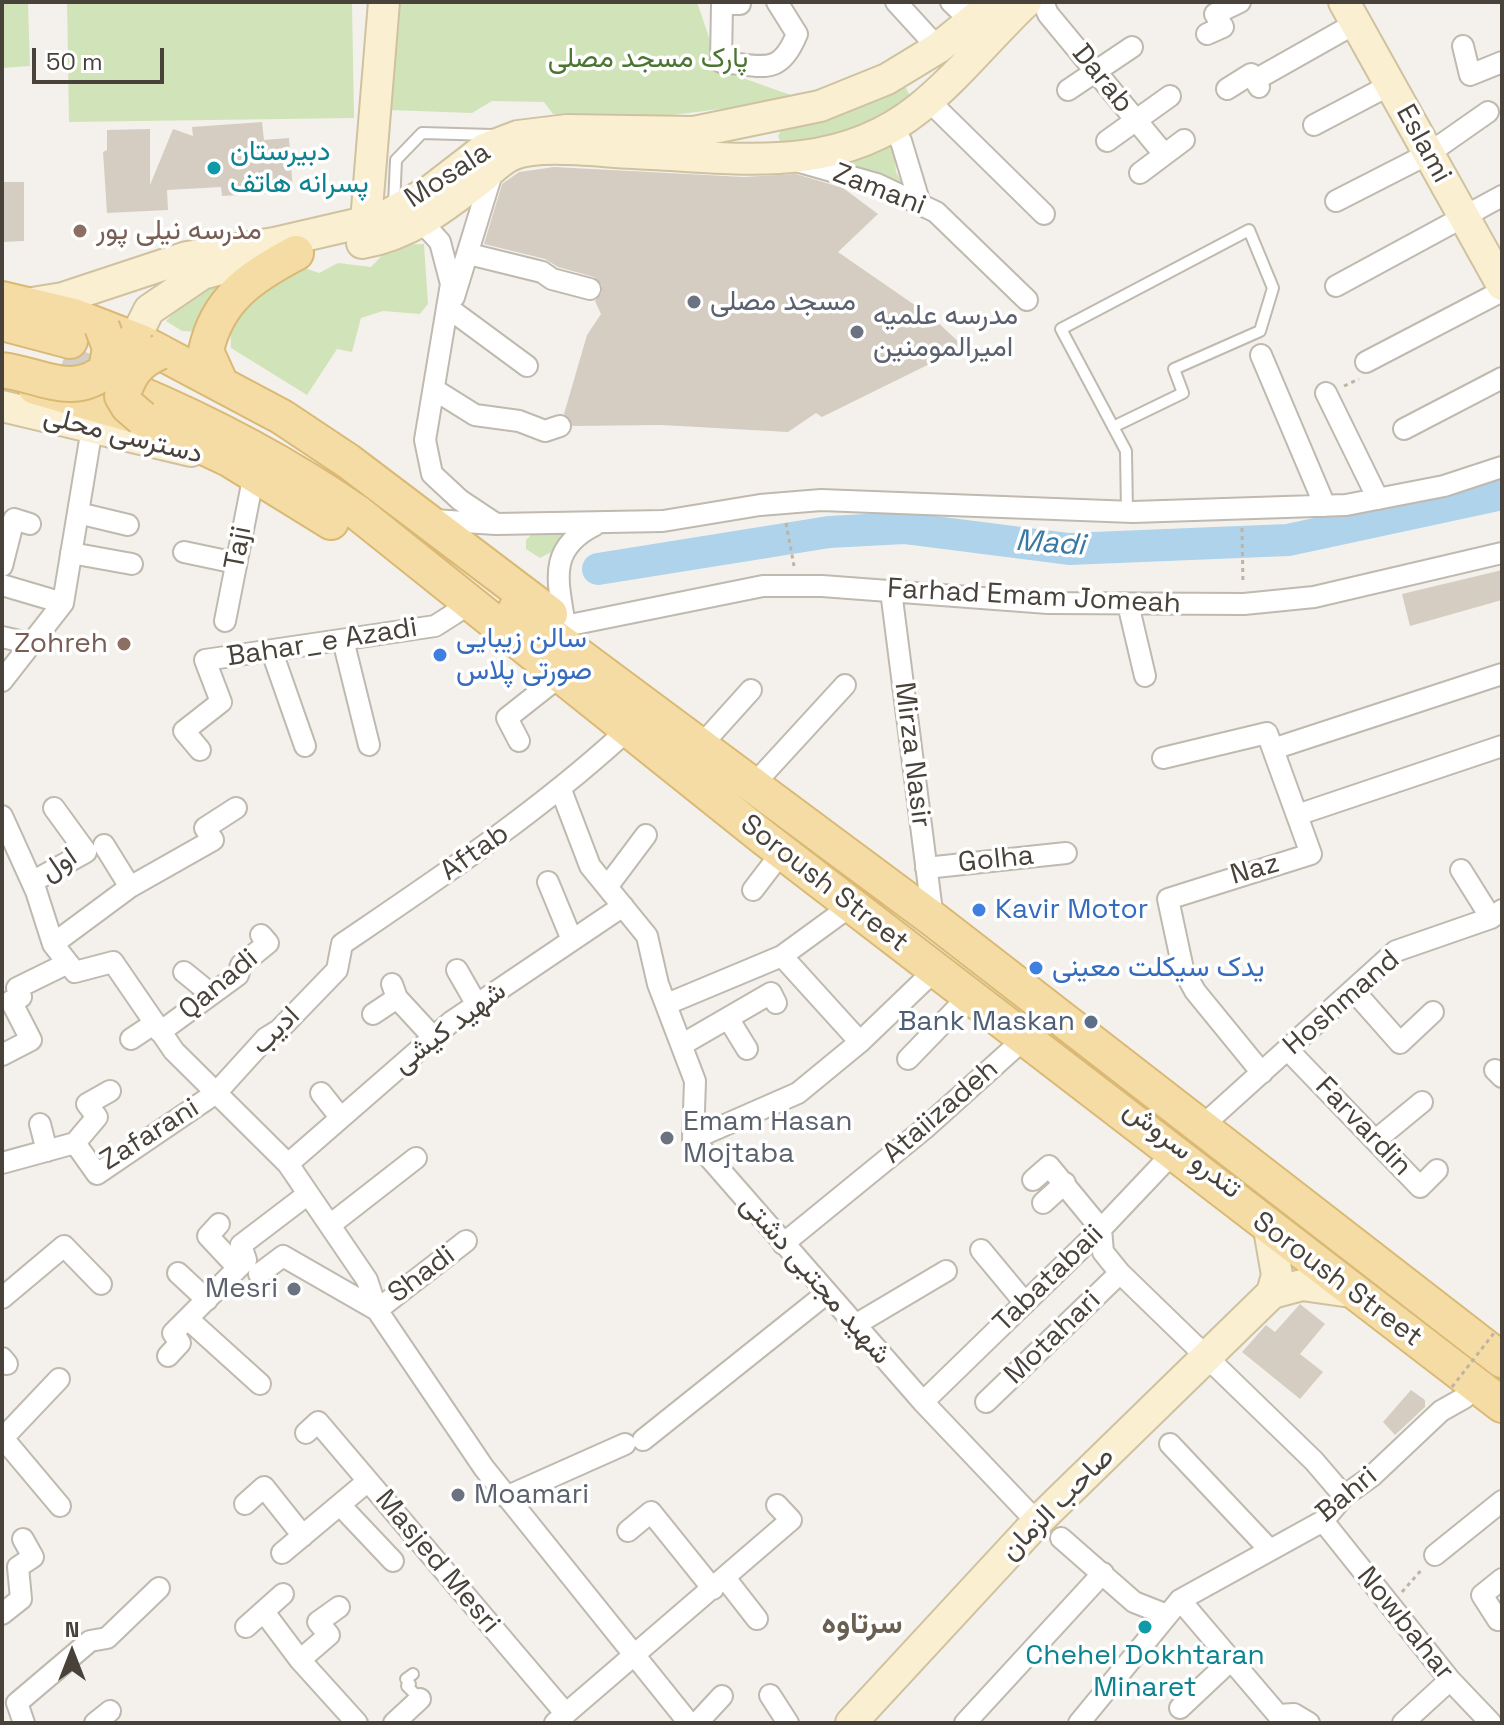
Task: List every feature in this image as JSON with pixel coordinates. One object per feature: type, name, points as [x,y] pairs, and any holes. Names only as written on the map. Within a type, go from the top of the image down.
[{"type":"main road","points":[[366,221],[384,2]]},
{"type":"main road","name":"Mosala","points":[[9,309],[63,298],[187,257],[274,243],[366,221],[408,216],[431,190],[484,149],[518,136],[567,130],[694,132],[820,106],[886,80],[938,48],[961,12],[995,2]]},
{"type":"main road","name":"Mosala","points":[[136,374],[149,310],[202,274],[296,253],[372,241],[408,216],[493,170],[512,155],[536,151],[779,159],[845,148],[891,127],[922,105],[1026,2]]},
{"type":"main road","name":"Eslami","points":[[1350,13],[1502,288]]},
{"type":"main road","points":[[886,80],[904,79],[922,105]]},
{"type":"main road","points":[[755,119],[753,140],[779,159]]},
{"type":"main road","points":[[220,382],[206,351],[216,319],[231,295],[249,280],[296,253]]},
{"type":"main road","points":[[126,275],[124,298],[129,306],[149,310]]},
{"type":"main road","points":[[9,309],[74,316],[102,327],[110,348],[136,374],[249,471],[308,506],[457,612],[550,684],[773,845]]},
{"type":"main road","points":[[2,344],[67,351],[9,309]]},
{"type":"main road","points":[[2,370],[68,385],[136,374]]},
{"type":"main road","points":[[2,377],[136,374],[220,382],[322,443],[426,519],[565,626],[785,807]]},
{"type":"main road","name":"Soroush Street","points":[[136,374],[213,403],[298,448],[360,490],[933,919],[1200,1128],[1498,1346]]},
{"type":"main road","name":"Soroush Street","points":[[136,374],[206,422],[288,465],[358,513],[773,845],[1351,1292],[1483,1384],[1502,1405]]},
{"type":"main road","name":"دسترسی محلی","points":[[2,406],[182,449],[249,471]]},
{"type":"main road","points":[[1269,1229],[1277,1275],[1272,1293]]},
{"type":"main road","points":[[1272,1293],[1302,1285],[1351,1292]]},
{"type":"main road","name":"صاحب الزمان","points":[[851,1723],[1049,1530],[1205,1357],[1272,1293]]},
{"type":"street","points":[[740,4],[722,4],[721,62],[775,66],[788,57],[797,34],[777,2]]},
{"type":"street","points":[[896,2],[938,48]]},
{"type":"street","name":"Darab","points":[[1043,2],[1067,23],[1097,73],[1164,154]]},
{"type":"street","points":[[1207,34],[1223,27],[1215,14],[1240,2]]},
{"type":"street","points":[[1227,89],[1251,74],[1259,86],[1350,13]]},
{"type":"street","points":[[1463,46],[1470,75],[1502,62]]},
{"type":"street","points":[[1068,90],[1132,47]]},
{"type":"street","points":[[1314,125],[1390,85]]},
{"type":"street","points":[[1107,141],[1170,96]]},
{"type":"street","points":[[922,105],[1044,214]]},
{"type":"street","points":[[1336,201],[1428,154],[1488,112]]},
{"type":"street","points":[[891,127],[901,141],[920,204]]},
{"type":"street","points":[[1140,173],[1184,140]]},
{"type":"street","name":"Zamani","points":[[779,159],[877,184],[936,212],[1027,300]]},
{"type":"street","points":[[447,307],[457,293],[493,170]]},
{"type":"street","points":[[1336,286],[1502,196]]},
{"type":"street","points":[[408,216],[440,242],[447,258],[451,284],[425,440],[432,474],[460,500],[496,524]]},
{"type":"street","points":[[469,254],[542,272],[552,279],[590,289]]},
{"type":"street","points":[[1366,362],[1502,288]]},
{"type":"street","points":[[447,307],[527,366]]},
{"type":"street","points":[[1261,355],[1325,506]]},
{"type":"street","points":[[1404,429],[1502,378]]},
{"type":"street","points":[[435,390],[475,415],[519,421],[545,431],[560,426]]},
{"type":"street","points":[[1326,393],[1378,499]]},
{"type":"street","points":[[2,681],[63,603],[92,428]]},
{"type":"street","points":[[426,519],[496,524],[663,521],[821,500],[1127,512],[1325,506],[1444,486],[1502,467]]},
{"type":"street","name":"Taji","points":[[225,621],[249,471]]},
{"type":"street","points":[[78,513],[128,525]]},
{"type":"street","points":[[2,566],[14,519],[30,524]]},
{"type":"street","points":[[565,626],[559,565],[562,551],[579,533],[599,523]]},
{"type":"street","points":[[184,552],[236,563]]},
{"type":"street","points":[[71,553],[132,564]]},
{"type":"street","name":"Farhad Emam Jomeah","points":[[565,626],[763,586],[891,591],[1048,603],[1244,604],[1314,597],[1502,553]]},
{"type":"street","points":[[2,585],[63,603]]},
{"type":"street","name":"Mirza Nasir","points":[[891,591],[933,919]]},
{"type":"street","points":[[1128,604],[1145,676]]},
{"type":"street","name":"Bahar_e Azadi","points":[[200,750],[184,731],[221,702],[205,660],[435,626],[457,612]]},
{"type":"street","points":[[2,637],[32,644]]},
{"type":"street","points":[[343,640],[369,745]]},
{"type":"street","points":[[272,652],[305,746]]},
{"type":"street","points":[[1163,758],[1267,733],[1273,749],[1502,674]]},
{"type":"street","points":[[519,741],[507,718],[550,684]]},
{"type":"street","points":[[756,782],[845,685]]},
{"type":"street","points":[[705,741],[751,690]]},
{"type":"street","name":"Aftab","points":[[337,970],[342,944],[561,790],[621,736]]},
{"type":"street","points":[[1297,815],[1502,746]]},
{"type":"street","name":"Naz","points":[[1262,1073],[1195,991],[1183,969],[1168,899],[1311,854],[1273,749]]},
{"type":"street","points":[[561,790],[590,866],[647,936],[695,1081],[693,1139],[798,1093],[860,1042],[935,970]]},
{"type":"street","name":"اول","points":[[32,882],[86,852],[54,808]]},
{"type":"street","points":[[53,944],[130,887],[213,840],[205,828],[236,808]]},
{"type":"street","points":[[2,816],[32,882],[53,944],[75,972],[113,962],[174,1051],[288,1164],[367,1280],[377,1310],[506,1497],[689,1723]]},
{"type":"street","points":[[607,887],[646,835]]},
{"type":"street","points":[[104,845],[130,887]]},
{"type":"street","points":[[753,890],[773,845]]},
{"type":"street","name":"Golha","points":[[926,868],[1066,853]]},
{"type":"street","points":[[1461,870],[1497,914]]},
{"type":"street","points":[[548,882],[572,940]]},
{"type":"street","points":[[667,1004],[782,956],[852,905]]},
{"type":"street","name":"شهید کیشی","points":[[288,1164],[433,1037],[623,906]]},
{"type":"street","name":"Hoshmand","points":[[1200,1128],[1396,951],[1497,914]]},
{"type":"street","name":"Qanadi","points":[[131,1039],[158,1028],[238,975],[241,965],[268,943],[261,935]]},
{"type":"street","points":[[782,956],[860,1042]]},
{"type":"street","points":[[2,1055],[31,1040],[11,1001],[21,997],[17,988],[68,963]]},
{"type":"street","name":"ادیب","points":[[216,1093],[266,1038],[279,1030],[337,970]]},
{"type":"street","points":[[457,970],[477,1005]]},
{"type":"street","points":[[184,972],[211,994]]},
{"type":"street","points":[[373,1014],[394,991],[433,1037]]},
{"type":"street","points":[[1354,991],[1400,1043],[1433,1012]]},
{"type":"street","points":[[683,1044],[771,993],[776,1003]]},
{"type":"street","points":[[908,1059],[969,996]]},
{"type":"street","points":[[728,1018],[747,1049]]},
{"type":"street","name":"Ataiizadeh","points":[[783,1244],[924,1129],[1037,1049]]},
{"type":"street","name":"Farvardin","points":[[1288,1050],[1420,1187],[1437,1170]]},
{"type":"street","points":[[75,1143],[97,1117],[87,1104],[110,1091]]},
{"type":"street","name":"Zafarani","points":[[2,1163],[75,1143],[97,1174],[216,1093]]},
{"type":"street","points":[[321,1093],[340,1117]]},
{"type":"street","points":[[1377,1139],[1422,1102]]},
{"type":"street","points":[[40,1124],[47,1151]]},
{"type":"street","name":"شهید مجتبی دشتی","points":[[693,1139],[923,1402],[1049,1530],[1134,1602],[1174,1607]]},
{"type":"street","name":"Tabatabaii","points":[[923,1402],[1101,1229],[1172,1154]]},
{"type":"street","points":[[330,1225],[416,1158]]},
{"type":"street","points":[[1033,1180],[1049,1166],[1101,1229],[1103,1252],[1120,1273],[1322,1469],[1344,1496]]},
{"type":"street","points":[[1043,1203],[1065,1183]]},
{"type":"street","points":[[168,1356],[180,1343],[173,1333],[246,1260],[241,1245],[308,1194]]},
{"type":"street","points":[[219,1224],[208,1236],[238,1268]]},
{"type":"street","name":"Shadi","points":[[377,1310],[466,1241]]},
{"type":"street","points":[[2,1298],[64,1246],[101,1284]]},
{"type":"street","points":[[981,1250],[1025,1303]]},
{"type":"street","points":[[259,1274],[283,1256],[377,1310]]},
{"type":"street","points":[[855,1325],[946,1271]]},
{"type":"street","points":[[178,1273],[207,1300]]},
{"type":"street","name":"Motahari","points":[[986,1402],[1120,1273]]},
{"type":"street","points":[[506,1497],[634,1442],[827,1293]]},
{"type":"street","points":[[188,1319],[260,1384]]},
{"type":"street","points":[[59,1379],[2,1438],[60,1506]]},
{"type":"street","name":"Bahri","points":[[1174,1607],[1269,1549],[1323,1521],[1344,1496],[1372,1476],[1441,1411],[1483,1384]]},
{"type":"street","name":"Masjed Mesri","points":[[306,1433],[318,1422],[560,1719]]},
{"type":"street","points":[[1170,1444],[1269,1549]]},
{"type":"street","points":[[282,1553],[368,1481]]},
{"type":"street","points":[[245,1504],[264,1487],[303,1536]]},
{"type":"street","points":[[1435,1555],[1502,1501]]},
{"type":"street","points":[[340,1505],[393,1561]]},
{"type":"street","points":[[560,1719],[791,1520],[777,1505]]},
{"type":"street","points":[[628,1531],[651,1512],[757,1619]]},
{"type":"street","name":"Nowbahar","points":[[1323,1521],[1450,1680],[1491,1723]]},
{"type":"street","points":[[2,1614],[21,1599],[18,1567],[33,1557],[23,1539]]},
{"type":"street","points":[[965,1723],[1103,1573]]},
{"type":"street","points":[[1498,1620],[1482,1595],[1502,1579]]},
{"type":"street","points":[[24,1723],[17,1703],[90,1641],[107,1638],[159,1588]]},
{"type":"street","points":[[246,1627],[283,1594]]},
{"type":"street","points":[[300,1660],[329,1635],[318,1622],[339,1607]]},
{"type":"street","points":[[1081,1722],[1174,1607],[1230,1661],[1273,1719],[1294,1714],[1309,1723]]},
{"type":"street","points":[[264,1612],[300,1660],[357,1723]]},
{"type":"street","points":[[1180,1708],[1230,1661]]},
{"type":"street","points":[[1403,1723],[1450,1680]]},
{"type":"street","points":[[770,1695],[788,1723]]},
{"type":"street","points":[[697,1723],[722,1696]]},
{"type":"street","points":[[394,1723],[423,1702]]},
{"type":"lane","points":[[408,216],[396,160],[422,133],[518,136]]},
{"type":"lane","points":[[1113,427],[1183,393],[1174,369],[1260,331],[1273,288],[1249,230],[1061,329],[1113,427],[1126,451],[1127,512]]},
{"type":"lane","name":"تندرو سروش","points":[[1078,1033],[1083,1048],[1483,1384]]},
{"type":"lane","name":"تندرو سروش","points":[[1037,1049],[1063,1058],[1483,1384]]},
{"type":"lane","points":[[413,1674],[406,1679],[410,1684],[407,1686],[423,1702]]},
{"type":"path","points":[[1326,393],[1372,374],[1366,362]]},
{"type":"path","points":[[783,503],[797,586]]},
{"type":"path","points":[[1241,508],[1244,604]]},
{"type":"path","points":[[1483,1384],[1498,1346]]},
{"type":"path","points":[[1391,1604],[1435,1555]]},
{"type":"green space","points":[[2,2],[28,2],[30,66],[2,68]]},
{"type":"green space","points":[[67,2],[352,2],[354,118],[69,122]]},
{"type":"green space","name":"پارک مسجد مصلی","points":[[400,2],[697,2],[720,70],[802,99],[656,117],[553,114],[544,102],[492,101],[472,113],[388,110]]},
{"type":"green space","points":[[899,86],[906,88],[912,100],[855,134],[782,146],[778,136],[782,129]]},
{"type":"green space","points":[[893,141],[896,172],[904,187],[840,163]]},
{"type":"green space","points":[[424,244],[428,304],[420,314],[383,311],[361,318],[352,352],[337,349],[307,395],[231,348],[230,316],[299,266],[319,273],[338,263],[371,267],[392,245]]},
{"type":"green space","points":[[235,274],[202,332],[182,331],[166,321],[193,293]]},
{"type":"green space","points":[[570,530],[555,550],[540,558],[526,549],[526,540],[535,531]]},
{"type":"building","name":"دبیرستان پسرانه هاتف","points":[[262,122],[264,140],[289,138],[293,192],[222,196],[221,187],[167,190],[168,210],[107,213],[103,152],[107,150],[107,130],[150,129],[150,185],[173,129],[193,136],[192,127]]},
{"type":"building","name":"مسجد مصلی","points":[[554,167],[744,177],[796,174],[843,188],[878,214],[838,252],[932,317],[964,347],[822,417],[816,413],[788,432],[661,425],[573,426],[564,414],[587,335],[601,314],[595,301],[602,293],[602,285],[594,277],[558,267],[545,259],[484,244],[502,184],[519,172]]},
{"type":"building","points":[[2,182],[24,182],[24,241],[2,242]]},
{"type":"building","points":[[1502,570],[1502,600],[1410,626],[1402,594]]},
{"type":"building","points":[[1300,1304],[1325,1324],[1300,1354],[1323,1372],[1300,1399],[1242,1352],[1266,1325],[1275,1332]]},
{"type":"building","points":[[1411,1390],[1425,1400],[1425,1407],[1395,1435],[1383,1422]]},
{"type":"waterway","name":"Madi","points":[[598,569],[829,532],[904,528],[1069,549],[1288,540],[1502,494]]},
{"type":"tunnel","points":[[63,361],[118,384]]},
{"type":"place","name":"دبیرستان پسرانه هاتف","points":[[214,168]]},
{"type":"place","name":"مدرسه نیلی پور","points":[[80,231]]},
{"type":"place","name":"مسجد مصلی","points":[[694,302]]},
{"type":"place","name":"مدرسه علمیه امیرالمومنین","points":[[857,332]]},
{"type":"place","name":"Zohreh","points":[[124,644]]},
{"type":"place","name":"سالن زیبایی صورتی پلاس","points":[[440,655]]},
{"type":"place","name":"Kavir Motor","points":[[979,910]]},
{"type":"place","name":"یدک سیکلت معینی","points":[[1036,968]]},
{"type":"place","name":"Bank Maskan","points":[[1091,1022]]},
{"type":"place","name":"Emam Hasan Mojtaba","points":[[667,1138]]},
{"type":"place","name":"Mesri","points":[[294,1289]]},
{"type":"place","name":"Moamari","points":[[458,1495]]},
{"type":"place","name":"Chehel Dokhtaran Minaret","points":[[1145,1627]]},
{"type":"district","name":"سرتاوه","points":[[862,1625]]}]
